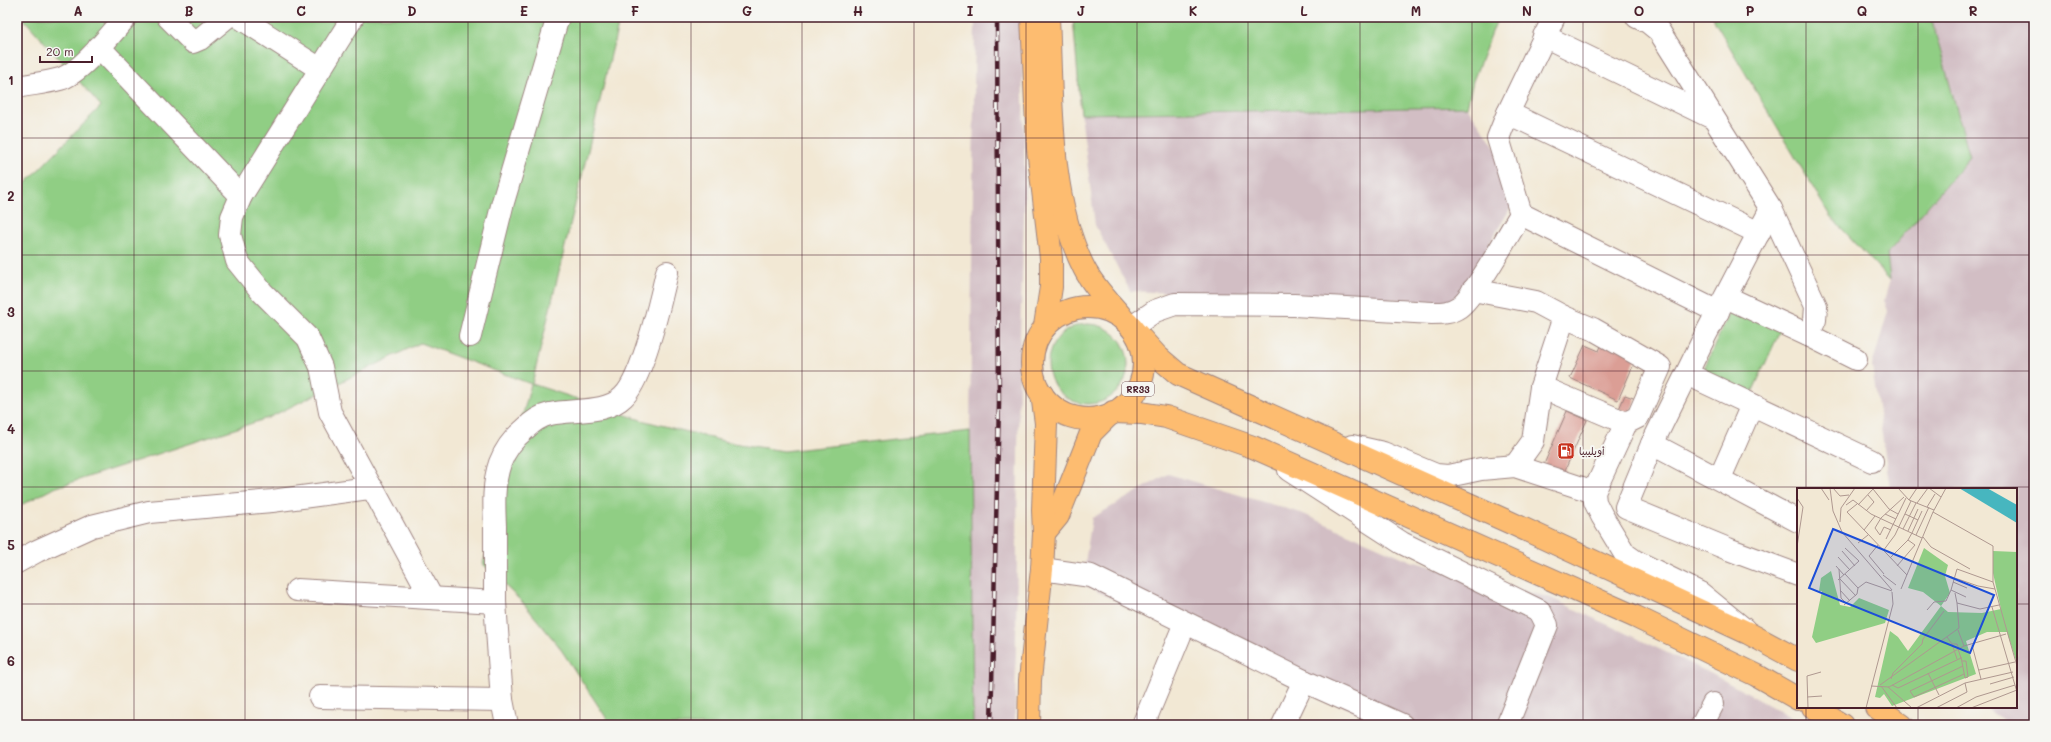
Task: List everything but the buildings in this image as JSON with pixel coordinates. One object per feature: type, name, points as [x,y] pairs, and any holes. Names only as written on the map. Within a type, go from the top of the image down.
[{"type":"main road","name":"RR33","points":[[1032,17],[1038,148],[1051,258],[1051,287],[1045,326]]},
{"type":"main road","name":"RR33","points":[[1044,533],[1058,516],[1091,433],[1111,414],[1124,406],[1134,396],[1140,385],[1144,372],[1145,359],[1142,346],[1131,326],[1095,286],[1084,268],[1073,241],[1059,187],[1054,149],[1048,17]]},
{"type":"main road","name":"RR33","points":[[1029,725],[1030,680],[1042,569],[1044,533],[1042,510],[1046,423],[1042,394],[1033,372],[1032,360],[1039,336],[1045,326],[1059,315],[1074,308],[1091,306],[1103,309],[1131,326]]},
{"type":"main road","points":[[1131,326],[1157,356],[1178,374],[1509,522],[1748,633],[1797,659]]},
{"type":"main road","name":"RR33","points":[[1042,394],[1052,406],[1066,414],[1080,418],[1111,414]]},
{"type":"main road","points":[[1111,414],[1141,413],[1166,417],[1253,447],[1636,617],[1756,675],[1797,698]]},
{"type":"main road","points":[[1815,708],[1842,725]]},
{"type":"main road","points":[[1877,708],[1902,725]]},
{"type":"street","points":[[17,87],[67,76],[77,69],[99,47],[126,17]]},
{"type":"street","points":[[168,17],[193,42],[200,39],[226,17]]},
{"type":"street","points":[[239,17],[320,69]]},
{"type":"street","points":[[353,17],[241,196],[232,217],[230,235],[237,261],[262,292],[308,338],[321,367],[330,412],[432,598]]},
{"type":"street","points":[[470,336],[503,202],[558,17]]},
{"type":"street","points":[[1637,17],[1648,22],[1659,31],[1771,209],[1816,306],[1815,320],[1808,335]]},
{"type":"street","points":[[1713,118],[1549,26],[1508,113],[1498,138],[1521,214],[1722,305],[1808,335],[1856,359]]},
{"type":"street","points":[[99,47],[241,196]]},
{"type":"street","points":[[1508,113],[1759,233]]},
{"type":"street","points":[[1771,209],[1652,444],[1626,507],[1728,549],[1797,575]]},
{"type":"street","points":[[1131,326],[1155,311],[1174,304],[1294,305],[1432,314],[1449,313],[1460,306],[1473,290],[1521,214]]},
{"type":"street","points":[[507,725],[502,700],[495,602],[494,488],[500,463],[511,442],[520,432],[546,414],[591,409],[613,404],[624,397],[639,368],[658,308],[667,272]]},
{"type":"street","points":[[1473,290],[1536,302],[1564,317],[1593,329],[1660,367],[1638,417],[1626,423],[1594,492],[1595,502],[1625,554],[1635,561],[1700,592],[1748,633]]},
{"type":"street","points":[[1515,466],[1533,441],[1541,387],[1564,317]]},
{"type":"street","points":[[1688,374],[1872,461]]},
{"type":"street","points":[[1541,387],[1626,423]]},
{"type":"street","points":[[1720,478],[1752,405]]},
{"type":"street","points":[[1330,443],[1360,447],[1383,453],[1436,475],[1448,476],[1481,469],[1515,466],[1594,492]]},
{"type":"street","points":[[1652,444],[1720,478],[1797,520]]},
{"type":"street","points":[[1253,447],[1402,543],[1540,611],[1547,625],[1507,725]]},
{"type":"street","points":[[17,562],[37,551],[92,526],[148,512],[372,489]]},
{"type":"street","points":[[1042,569],[1090,576],[1304,681],[1402,725]]},
{"type":"street","points":[[297,590],[495,602]]},
{"type":"street","points":[[1143,725],[1185,623]]},
{"type":"street","points":[[1283,725],[1304,681]]},
{"type":"street","points":[[320,697],[502,700]]},
{"type":"street","points":[[1702,725],[1713,704]]},
{"type":"shaded area","points":[[975,17],[1021,17],[1025,185],[1019,368],[1015,725],[973,725],[970,431]]},
{"type":"shaded area","points":[[1931,17],[2034,17],[2034,725],[2009,725],[1987,708],[2017,708],[2017,488],[1890,488],[1872,366],[1888,311],[1884,300],[1890,280],[1887,254],[1970,157]]},
{"type":"shaded area","points":[[1467,107],[1507,164],[1511,207],[1456,300],[1449,303],[1349,297],[1348,301],[1130,291],[1095,225],[1081,114]]},
{"type":"shaded area","points":[[1168,474],[1301,513],[1411,561],[1551,598],[1712,674],[1805,725],[1384,725],[1077,582],[1085,563],[1092,518]]},
{"type":"green space","points":[[22,17],[620,17],[532,384],[641,420],[727,442],[784,451],[970,431],[973,725],[611,725],[558,645],[523,603],[483,564],[531,384],[420,343],[268,418],[54,488],[17,507],[17,192],[101,106]]},
{"type":"green space","points":[[1073,17],[1498,17],[1473,81],[1467,107],[1081,114]]},
{"type":"green space","points":[[1712,17],[1931,17],[1970,157],[1887,254],[1890,280],[1830,216]]},
{"type":"green space","points":[[1731,309],[1780,331],[1751,395],[1702,373]]},
{"type":"green space","points":[[1088,324],[1103,327],[1116,336],[1125,349],[1128,364],[1125,379],[1116,392],[1103,401],[1088,404],[1073,401],[1060,392],[1051,379],[1048,364],[1051,349],[1060,336],[1073,327]]},
{"type":"railway","points":[[991,725],[999,404],[997,17]]},
{"type":"place","name":"أويليبيا","points":[[1566,451]]}]
